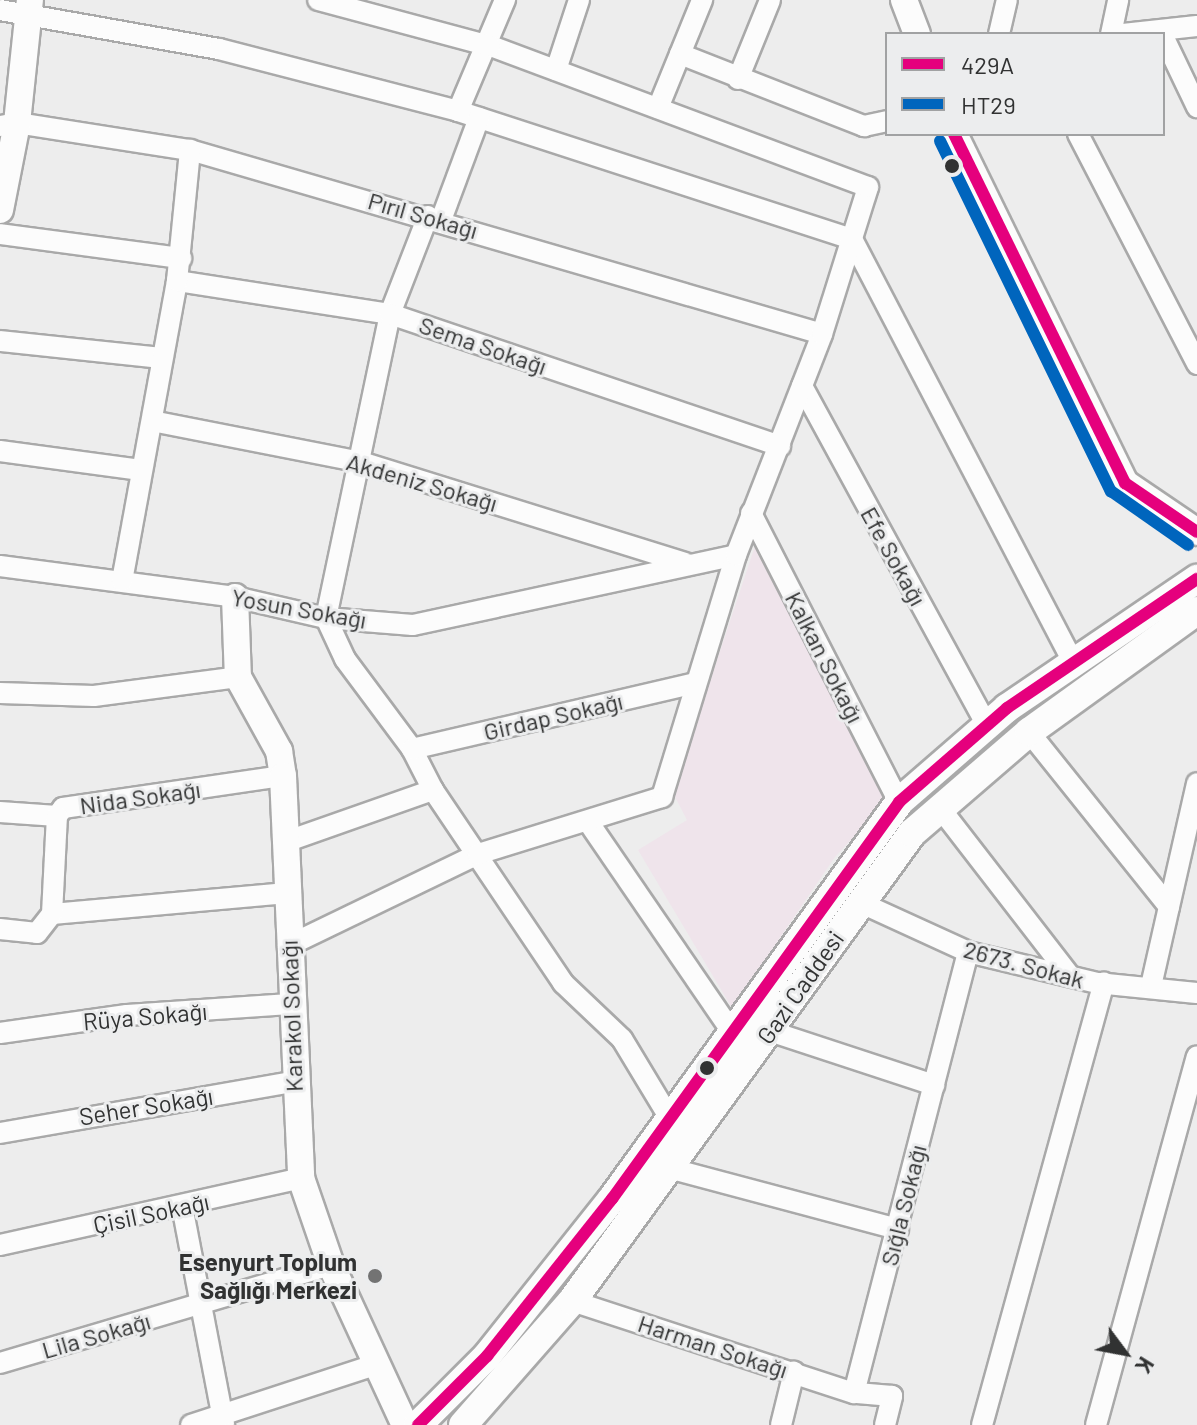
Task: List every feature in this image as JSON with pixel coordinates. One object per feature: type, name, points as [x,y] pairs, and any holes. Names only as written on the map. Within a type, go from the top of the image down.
[{"type":"main road","name":"Gazi Caddesi","points":[[418,1425],[487,1356],[612,1199],[731,1030],[899,802],[987,725],[1073,662],[1197,579]]},
{"type":"main road","name":"Gazi Caddesi","points":[[463,1425],[572,1301],[672,1169],[859,902],[912,833],[1029,732],[1197,611]]},
{"type":"street","points":[[288,946],[478,854],[589,823],[662,797],[736,555],[822,334],[868,187],[490,46],[318,0]]},
{"type":"street","points":[[458,111],[490,46],[505,0]]},
{"type":"street","points":[[556,70],[579,0]]},
{"type":"street","points":[[658,108],[702,0]]},
{"type":"street","points":[[738,79],[770,0]]},
{"type":"street","points":[[904,0],[916,32]]},
{"type":"street","points":[[999,32],[1007,0]]},
{"type":"street","points":[[1111,32],[1118,0]]},
{"type":"street","points":[[0,210],[20,9],[219,49],[458,111],[852,239],[1073,662]]},
{"type":"street","points":[[1165,32],[1197,26]]},
{"type":"street","points":[[1165,41],[1197,107]]},
{"type":"street","points":[[680,54],[864,126],[885,121]]},
{"type":"street","points":[[479,118],[390,314],[326,618],[345,659],[412,749],[433,790],[563,983],[622,1039],[669,1117]]},
{"type":"street","name":"Pırıl Sokağı","points":[[8,124],[190,150],[435,218],[822,334]]},
{"type":"street","points":[[955,136],[1125,483],[1197,532]]},
{"type":"street","points":[[1079,136],[1197,364]]},
{"type":"street","points":[[122,581],[181,258],[190,150]]},
{"type":"street","points":[[0,234],[181,258]]},
{"type":"street","name":"Sema Sokağı","points":[[177,281],[390,314],[780,446]]},
{"type":"street","points":[[0,341],[161,358]]},
{"type":"street","name":"Efe Sokağı","points":[[802,386],[987,725]]},
{"type":"street","name":"Akdeniz Sokağı","points":[[152,421],[361,462],[687,563]]},
{"type":"street","points":[[0,451],[141,470]]},
{"type":"street","name":"Kalkan Sokağı","points":[[751,513],[899,802]]},
{"type":"street","name":"Yosun Sokağı","points":[[0,566],[235,597],[326,618],[413,625],[687,563],[736,555]]},
{"type":"street","name":"Karakol Sokağı","points":[[235,597],[238,677],[279,751],[283,776],[293,1082],[301,1178],[331,1265],[405,1425]]},
{"type":"street","points":[[0,693],[94,696],[238,677]]},
{"type":"street","name":"Girdap Sokağı","points":[[412,749],[695,683]]},
{"type":"street","points":[[1029,732],[1169,907]]},
{"type":"street","name":"Nida Sokağı","points":[[0,812],[57,816],[63,808],[283,776]]},
{"type":"street","points":[[1151,986],[1197,783]]},
{"type":"street","points":[[285,842],[433,790]]},
{"type":"street","points":[[940,808],[1070,976]]},
{"type":"street","points":[[0,929],[37,933],[52,914],[57,816]]},
{"type":"street","points":[[589,823],[731,1030]]},
{"type":"street","points":[[52,914],[287,893]]},
{"type":"street","name":"2673. Sokak","points":[[859,902],[968,952],[1104,983],[1197,993]]},
{"type":"street","name":"Sığla Sokağı","points":[[854,1393],[968,952]]},
{"type":"street","points":[[987,1424],[1104,983]]},
{"type":"street","name":"Rüya Sokağı","points":[[0,1033],[127,1015],[290,1004]]},
{"type":"street","points":[[770,1031],[934,1085]]},
{"type":"street","points":[[1096,1425],[1197,1057]]},
{"type":"street","name":"Seher Sokağı","points":[[0,1133],[293,1082]]},
{"type":"street","points":[[672,1169],[898,1229]]},
{"type":"street","name":"Çisil Sokağı","points":[[0,1245],[301,1178]]},
{"type":"street","points":[[182,1206],[223,1421]]},
{"type":"street","name":"Lila Sokağı","points":[[0,1363],[331,1265]]},
{"type":"street","name":"Harman Sokağı","points":[[572,1301],[854,1393]]},
{"type":"street","points":[[191,1425],[223,1421],[375,1365]]},
{"type":"street","points":[[781,1425],[794,1372]]},
{"type":"street","points":[[854,1393],[892,1396],[885,1425]]},
{"type":"shaded area","points":[[756,543],[886,802],[835,857],[732,1008],[638,850],[687,820],[673,793]]},
{"type":"transit line","name":"429A","points":[[955,136],[1125,483],[1197,532]]},
{"type":"transit line","name":"HT29","points":[[940,141],[1111,491],[1188,545]]},
{"type":"transit line","name":"429A","points":[[418,1425],[487,1356],[612,1199],[899,802],[1007,708],[1197,579]]},
{"type":"place","name":"Esenyurt Toplum Sağlığı Merkezi","points":[[375,1276]]}]
